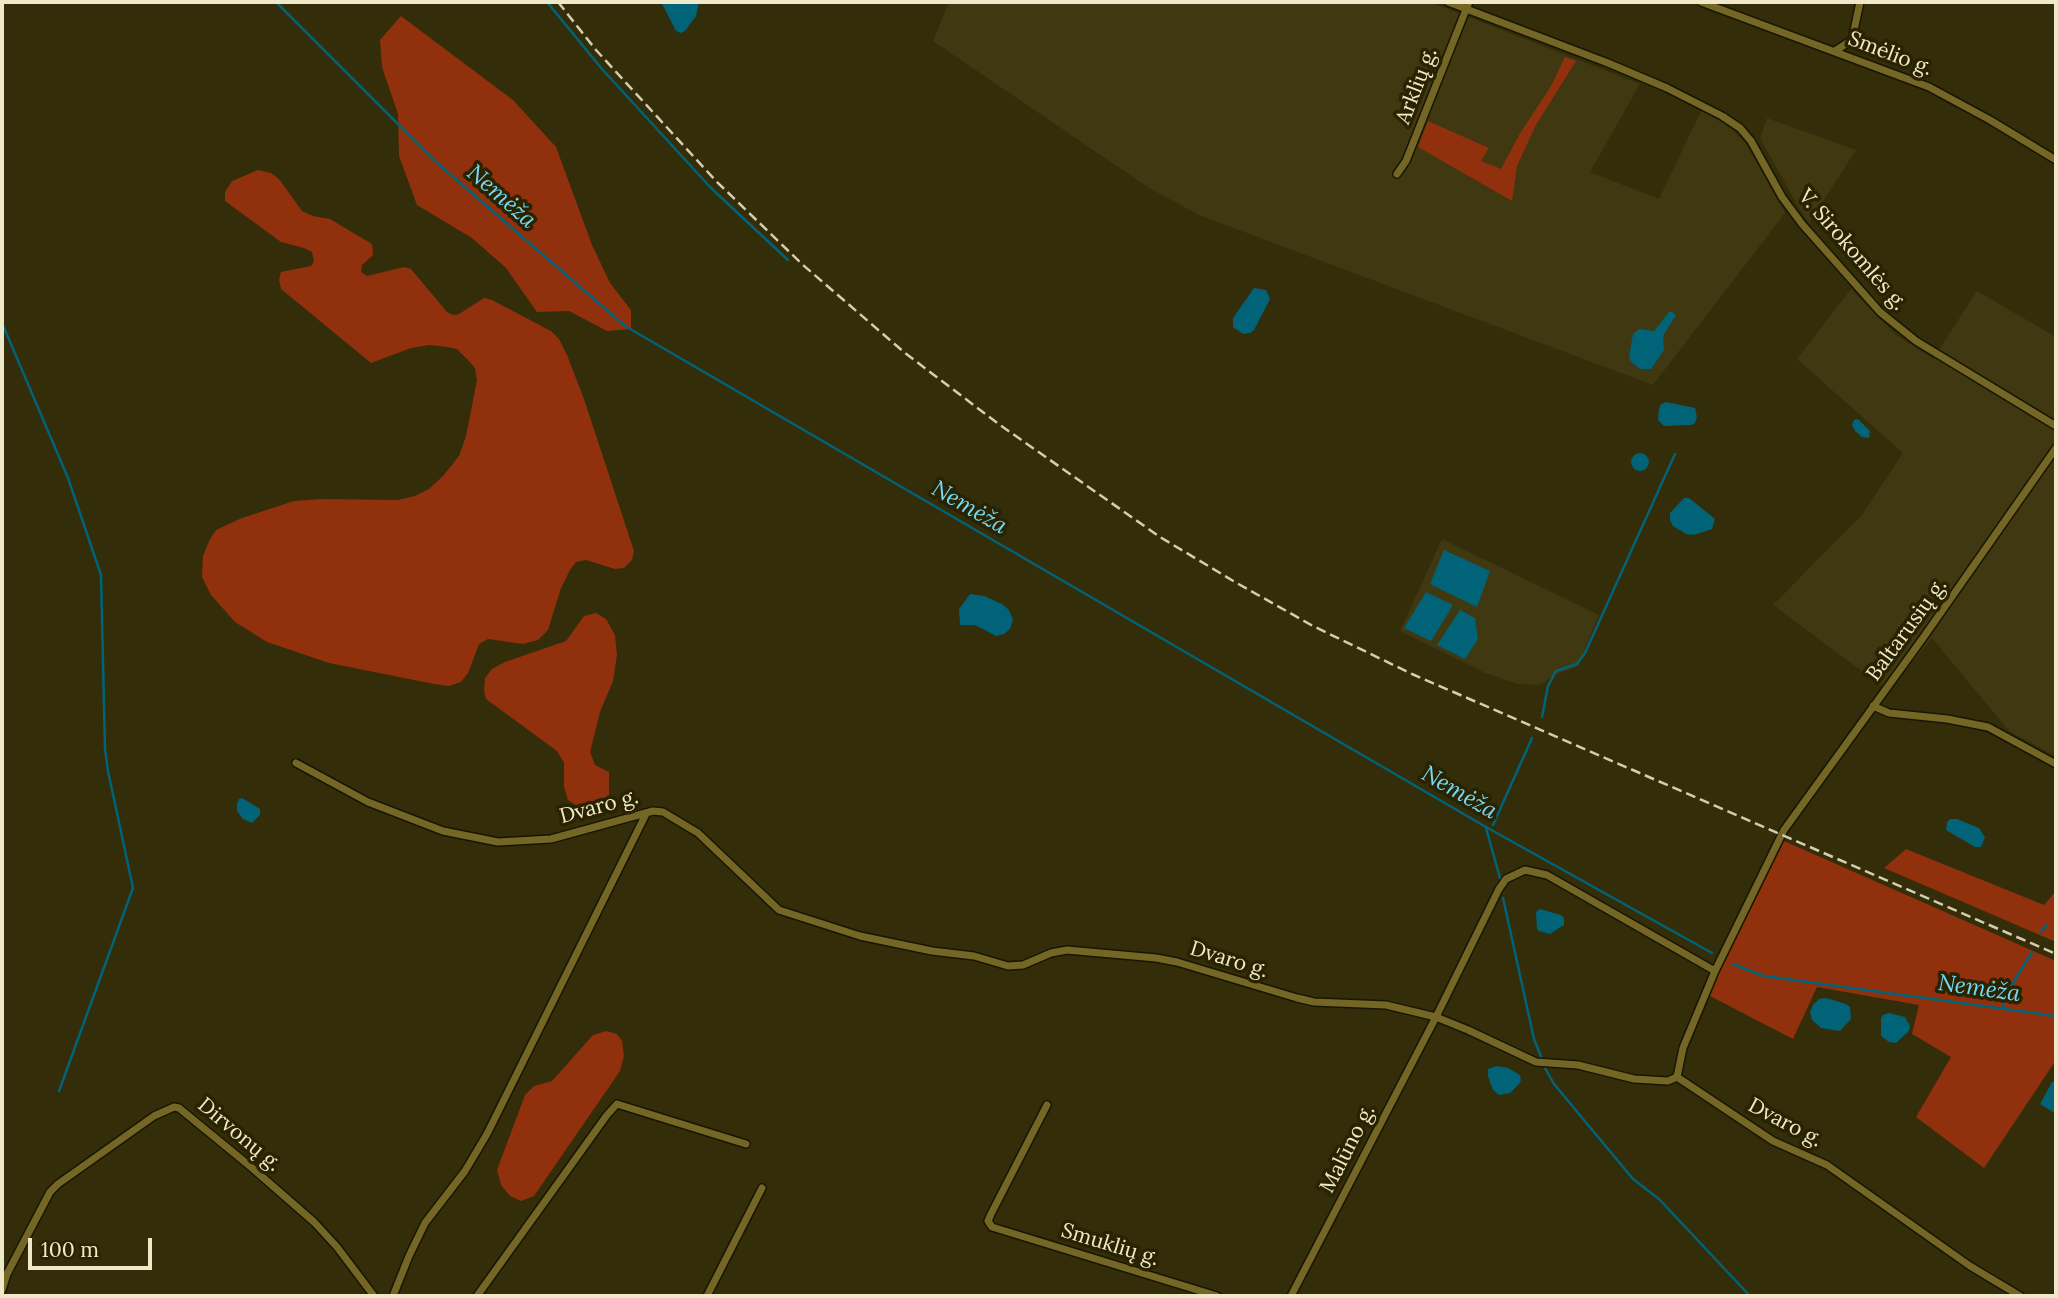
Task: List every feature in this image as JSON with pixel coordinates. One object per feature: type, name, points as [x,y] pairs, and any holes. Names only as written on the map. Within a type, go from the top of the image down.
[{"type":"street","name":"V. Sirokomlės g.","points":[[1448,2],[1467,5],[1667,88],[1731,122],[1751,141],[1782,197],[1802,225],[1880,313],[1927,347],[2056,426]]},
{"type":"street","name":"Smėlio g.","points":[[1701,2],[1929,88],[2056,160]]},
{"type":"street","points":[[1855,58],[1852,40],[1860,2]]},
{"type":"street","name":"Arklių g.","points":[[1397,174],[1406,161],[1467,5]]},
{"type":"street","points":[[1835,51],[1852,40]]},
{"type":"street","name":"Baltarusių g.","points":[[1677,1077],[1683,1048],[1715,971],[1784,830],[2056,448]]},
{"type":"street","points":[[1873,706],[1889,712],[1988,727],[2056,764]]},
{"type":"street","name":"Dvaro g.","points":[[296,763],[339,788],[404,816],[443,831],[498,842],[551,839],[653,811],[663,813],[698,833],[779,910],[860,936],[932,951],[974,956],[1009,966],[1023,965],[1051,953],[1066,950],[1156,958],[1314,1002],[1386,1005],[1436,1017],[1536,1062],[1578,1065],[1634,1079],[1668,1081],[1677,1077],[1773,1141],[1827,1165],[1970,1266],[2020,1296]]},
{"type":"street","points":[[394,1296],[425,1223],[465,1171],[487,1134],[646,814]]},
{"type":"street","name":"Malūno g.","points":[[1291,1296],[1506,879],[1525,870],[1536,871],[1715,971]]},
{"type":"street","points":[[477,1296],[617,1104],[746,1144]]},
{"type":"street","name":"Smuklių g.","points":[[1047,1105],[991,1214],[988,1221],[992,1227],[1217,1296]]},
{"type":"street","name":"Dirvonų g.","points":[[2,1290],[6,1274],[43,1204],[58,1184],[154,1116],[168,1108],[179,1108],[314,1222],[337,1247],[374,1296]]},
{"type":"street","points":[[707,1296],[762,1188]]},
{"type":"shaded area","points":[[949,2],[1430,2],[1640,84],[1590,172],[1659,199],[1702,109],[1732,129],[1746,144],[1785,213],[1653,385],[1199,215],[1149,188],[933,41]]},
{"type":"shaded area","points":[[401,16],[513,100],[556,147],[592,245],[610,283],[631,310],[631,329],[607,331],[569,311],[537,312],[506,268],[472,238],[417,205],[399,156],[398,114],[382,67],[380,40]]},
{"type":"shaded area","points":[[1565,57],[1576,61],[1536,125],[1517,166],[1512,201],[1418,147],[1428,121],[1489,148],[1481,161],[1501,169],[1519,135],[1551,86]]},
{"type":"shaded area","points":[[1767,118],[1856,150],[1809,223],[1760,138]]},
{"type":"shaded area","points":[[258,170],[271,173],[279,179],[302,211],[330,219],[372,244],[373,255],[362,265],[361,272],[367,276],[404,267],[411,269],[447,312],[453,315],[484,298],[492,300],[551,331],[559,339],[567,355],[634,551],[632,560],[624,568],[615,569],[586,560],[576,562],[561,588],[548,630],[538,640],[523,644],[488,639],[479,644],[468,673],[461,682],[449,686],[434,684],[329,663],[267,642],[235,622],[211,595],[202,577],[203,556],[216,530],[242,518],[294,501],[398,500],[429,489],[459,456],[466,436],[477,380],[475,368],[468,360],[457,349],[447,347],[429,345],[411,348],[371,363],[281,289],[281,272],[311,266],[314,261],[312,252],[281,242],[225,201],[225,192],[232,181]]},
{"type":"shaded area","points":[[1851,289],[1895,334],[1933,359],[1977,291],[2056,337],[2055,756],[2009,731],[1932,638],[1889,691],[1773,605],[1861,516],[1903,453],[1797,359]]},
{"type":"shaded area","points":[[1442,539],[1599,615],[1578,666],[1539,685],[1518,684],[1485,673],[1400,631]]},
{"type":"shaded area","points":[[596,613],[606,619],[615,635],[617,655],[613,681],[600,712],[590,752],[595,765],[609,772],[609,798],[595,806],[579,807],[568,800],[564,787],[564,763],[557,751],[486,699],[485,678],[492,669],[505,662],[566,641],[584,616]]},
{"type":"shaded area","points":[[1784,841],[2056,961],[2056,1060],[1984,1168],[1916,1117],[1951,1057],[1912,1034],[1919,1005],[1817,987],[1793,1039],[1708,995]]},
{"type":"shaded area","points":[[1906,849],[2044,905],[2056,891],[2056,942],[1884,868]]},
{"type":"shaded area","points":[[606,1031],[617,1034],[622,1041],[624,1056],[620,1071],[534,1196],[521,1201],[510,1196],[501,1185],[497,1170],[525,1095],[534,1086],[552,1081],[593,1035]]},
{"type":"water","points":[[661,2],[699,2],[696,16],[681,33],[676,31]]},
{"type":"water","points":[[1254,288],[1266,290],[1270,299],[1254,330],[1243,334],[1233,327],[1233,318]]},
{"type":"water","points":[[1669,312],[1676,315],[1663,336],[1664,350],[1651,369],[1640,369],[1629,357],[1633,334],[1639,329],[1654,331]]},
{"type":"water","points":[[1666,402],[1695,408],[1695,423],[1664,426],[1658,420],[1661,404]]},
{"type":"water","points":[[1858,419],[1870,431],[1869,438],[1862,437],[1855,431],[1852,425],[1854,420]]},
{"type":"water","points":[[1636,453],[1644,453],[1649,462],[1647,469],[1636,471],[1631,466],[1631,458]]},
{"type":"water","points":[[1684,498],[1689,498],[1715,519],[1712,529],[1694,535],[1686,534],[1673,526],[1670,513]]},
{"type":"water","points":[[1444,550],[1490,571],[1477,607],[1430,584]]},
{"type":"water","points":[[1426,592],[1453,605],[1431,641],[1404,628]]},
{"type":"water","points":[[970,594],[984,596],[1009,610],[1013,620],[1010,629],[996,636],[975,625],[960,625],[959,609]]},
{"type":"water","points":[[1460,610],[1475,618],[1478,639],[1465,659],[1437,645]]},
{"type":"water","points":[[242,798],[260,809],[260,815],[252,823],[243,819],[237,811],[237,804]]},
{"type":"water","points":[[1950,819],[1979,828],[1985,837],[1981,847],[1975,847],[1946,830]]},
{"type":"water","points":[[1540,909],[1561,915],[1564,925],[1550,934],[1539,931],[1536,912]]},
{"type":"water","points":[[1826,998],[1850,1007],[1851,1019],[1840,1031],[1821,1028],[1812,1020],[1810,1012],[1813,1005],[1819,999]]},
{"type":"water","points":[[1889,1013],[1905,1017],[1910,1026],[1909,1031],[1896,1043],[1881,1036],[1881,1018]]},
{"type":"water","points":[[1497,1066],[1508,1068],[1520,1075],[1519,1084],[1510,1093],[1499,1095],[1493,1090],[1488,1069]]},
{"type":"water","points":[[2056,1081],[2056,1114],[2040,1104],[2052,1082]]},
{"type":"waterway","name":"Nemėža","points":[[276,2],[436,162],[625,326],[1486,827],[1712,953]]},
{"type":"waterway","points":[[547,2],[602,69],[711,188],[788,260]]},
{"type":"waterway","points":[[2,323],[68,478],[101,575],[105,749],[133,888],[59,1091]]},
{"type":"waterway","points":[[1542,717],[1548,686],[1556,671],[1577,664],[1585,653],[1675,454]]},
{"type":"waterway","points":[[1493,825],[1532,738]]},
{"type":"waterway","points":[[1486,828],[1500,878]]},
{"type":"waterway","points":[[1503,898],[1534,1039],[1542,1059]]},
{"type":"waterway","points":[[2041,932],[2047,925]]},
{"type":"waterway","points":[[2003,1007],[2005,996],[2032,952]]},
{"type":"waterway","name":"Nemėža","points":[[1733,964],[1764,976],[2056,1016]]},
{"type":"waterway","points":[[1545,1068],[1554,1084],[1633,1179],[1659,1199],[1750,1296]]},
{"type":"railway","points":[[558,2],[596,50],[716,181],[803,265],[905,353],[1000,425],[1160,537],[1313,626],[1412,674],[2056,954]]}]
